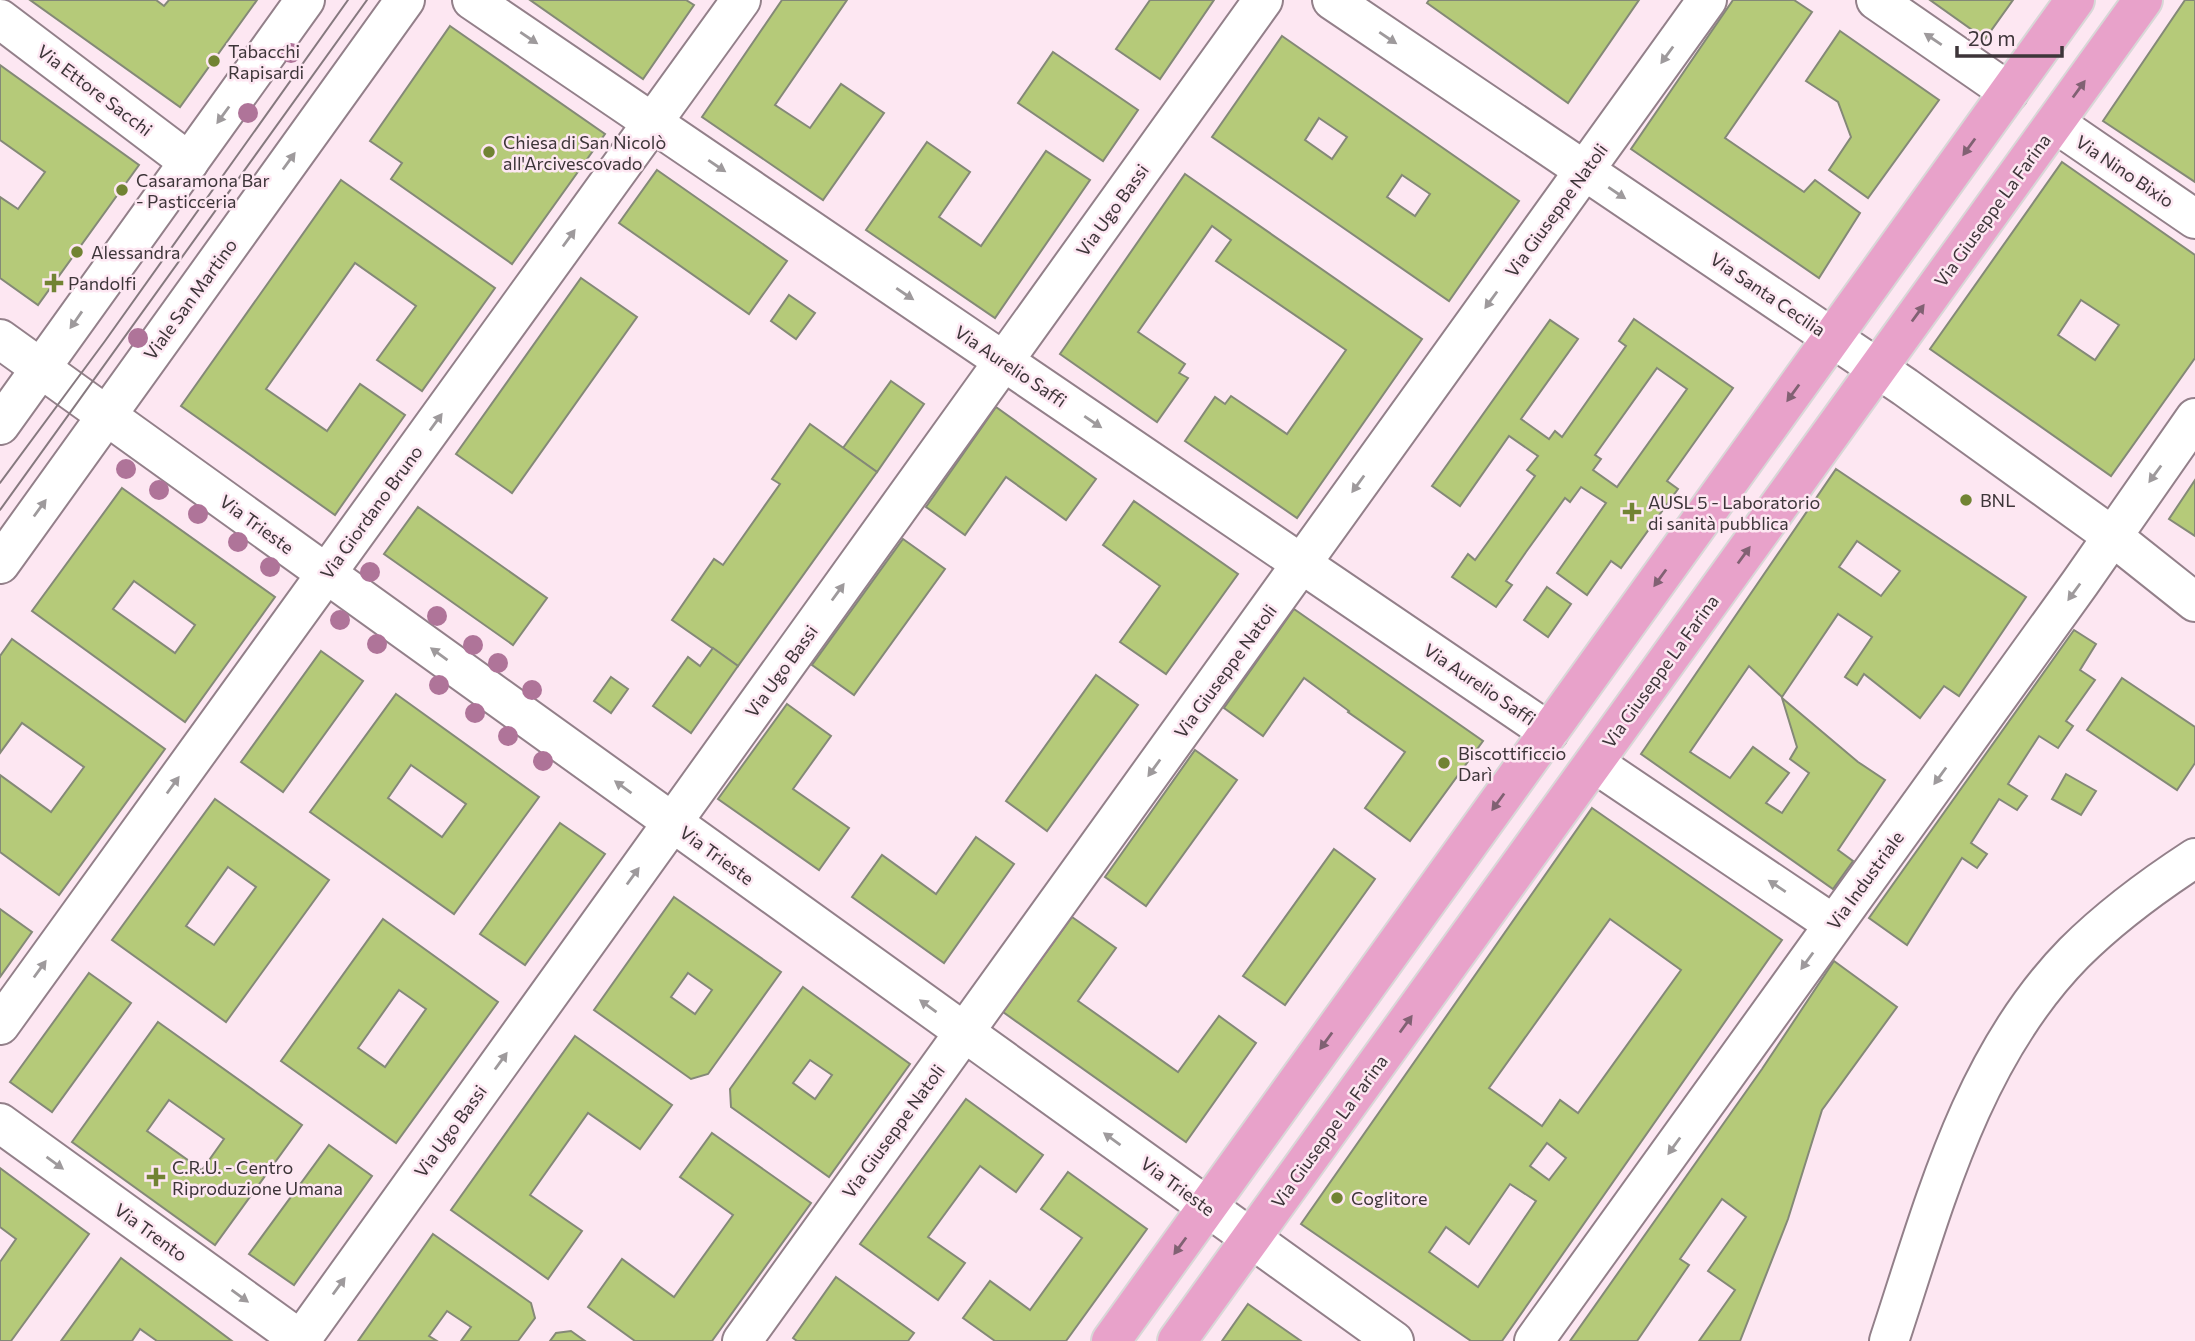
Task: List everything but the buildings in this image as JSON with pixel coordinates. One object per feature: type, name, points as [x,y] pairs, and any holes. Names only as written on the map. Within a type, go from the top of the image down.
[{"type":"main road","points":[[1111,1341],[2075,0]]},
{"type":"main road","name":"Via Giuseppe La Farina","points":[[1178,1341],[2143,0]]},
{"type":"street","points":[[0,425],[305,0]]},
{"type":"street","name":"Viale San Martino","points":[[0,564],[405,0]]},
{"type":"street","name":"Via Aurelio Saffi","points":[[472,0],[1549,732]]},
{"type":"street","name":"Via Giordano Bruno","points":[[0,1025],[741,0]]},
{"type":"street","name":"Via Ugo Bassi","points":[[301,1341],[1263,0]]},
{"type":"street","name":"Via Santa Cecilia","points":[[1332,0],[1878,369],[2112,536],[2195,602]]},
{"type":"street","name":"Via Giuseppe Natoli","points":[[742,1341],[1707,0]]},
{"type":"street","points":[[1876,0],[2009,92]]},
{"type":"street","name":"Via Ettore Sacchi","points":[[0,19],[189,162]]},
{"type":"street","name":"Via Nino Bixio","points":[[2055,123],[2195,219]]},
{"type":"street","name":"Via Trieste","points":[[0,339],[1394,1341]]},
{"type":"street","name":"Via Industriale","points":[[1534,1341],[2195,418]]},
{"type":"street","points":[[1594,763],[1833,924]]},
{"type":"street","points":[[1889,1341],[1953,1152],[1983,1083],[2004,1045],[2052,978],[2091,936],[2126,906],[2195,858]]},
{"type":"street","name":"Via Trento","points":[[0,1123],[301,1341]]},
{"type":"tram line","points":[[0,483],[105,341],[348,0]]},
{"type":"tram line","points":[[0,510],[367,0]]},
{"type":"place","name":"Tabacchi Rapisardi","points":[[214,61]]},
{"type":"place","name":"Chiesa di San Nicolò all'Arcivescovado","points":[[489,152]]},
{"type":"place","name":"Casaramona Bar - Pasticceria","points":[[122,190]]},
{"type":"place","name":"Alessandra","points":[[77,252]]},
{"type":"place","name":"Pandolfi","points":[[54,283]]},
{"type":"place","name":"BNL","points":[[1966,500]]},
{"type":"place","name":"AUSL 5 - Laboratorio di sanità pubblica","points":[[1632,512]]},
{"type":"place","name":"Biscottificcio Darì","points":[[1444,763]]},
{"type":"place","name":"C.R.U. - Centro Riproduzione Umana","points":[[156,1177]]},
{"type":"place","name":"Coglitore","points":[[1337,1198]]}]
